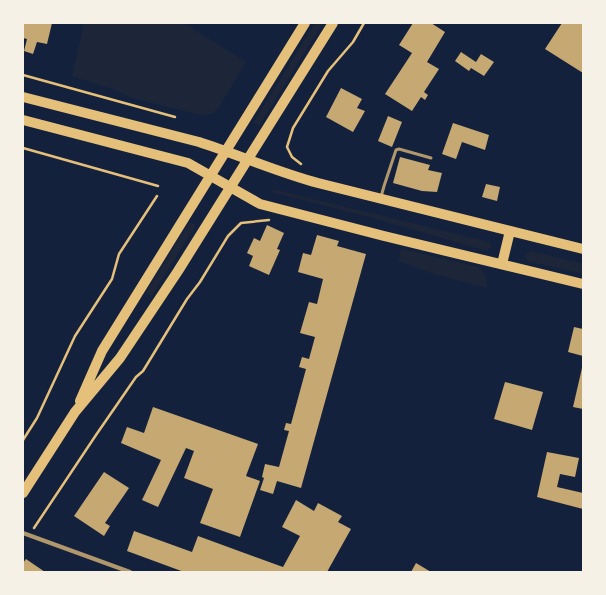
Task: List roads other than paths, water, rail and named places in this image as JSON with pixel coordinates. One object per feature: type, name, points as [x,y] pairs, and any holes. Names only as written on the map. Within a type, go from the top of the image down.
[{"type":"main road","points":[[75,412],[102,351],[305,23]]},
{"type":"main road","points":[[23,493],[75,412],[120,358],[166,289],[333,23]]},
{"type":"main road","points":[[23,97],[199,142],[226,150],[300,179],[583,249]]},
{"type":"main road","points":[[23,120],[188,163],[260,204],[583,284]]},
{"type":"main road","points":[[502,264],[510,231]]},
{"type":"street","points":[[23,533],[130,572]]},
{"type":"lane","points":[[381,199],[396,150],[399,149],[431,158]]}]
